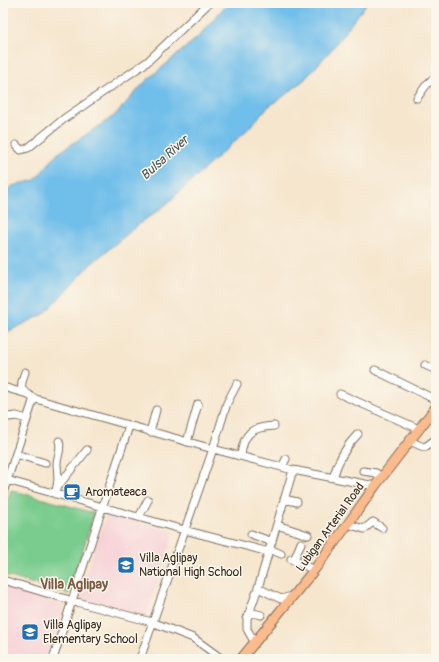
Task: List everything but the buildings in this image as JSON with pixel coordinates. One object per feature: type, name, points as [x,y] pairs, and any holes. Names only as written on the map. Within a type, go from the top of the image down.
[{"type":"main road","name":"Lubigan Arterial Road","points":[[241,659],[314,570],[436,406]]},
{"type":"street","points":[[16,145],[21,150],[28,148],[65,118],[147,62],[209,3]]},
{"type":"street","points":[[417,98],[427,84],[436,76]]},
{"type":"street","points":[[425,365],[436,370]]},
{"type":"street","points":[[375,370],[436,400]]},
{"type":"street","points":[[24,393],[21,389],[21,385],[25,372]]},
{"type":"street","points":[[140,659],[213,450],[227,403],[238,384]]},
{"type":"street","points":[[3,387],[24,393],[36,399],[213,450],[293,470],[375,486]]},
{"type":"street","points":[[340,394],[419,429]]},
{"type":"street","points":[[3,494],[5,480],[16,454],[33,401],[36,399]]},
{"type":"street","points":[[187,442],[198,404]]},
{"type":"street","points":[[150,432],[156,410]]},
{"type":"street","points":[[9,417],[16,416],[27,419]]},
{"type":"street","points":[[53,659],[104,507],[129,426]]},
{"type":"street","points":[[241,456],[246,437],[252,430],[257,427],[274,426]]},
{"type":"street","points":[[333,478],[342,454],[358,434]]},
{"type":"street","points":[[410,441],[425,447],[436,439]]},
{"type":"street","points":[[56,490],[59,478],[57,464],[61,446],[59,441]]},
{"type":"street","points":[[56,490],[87,450]]},
{"type":"street","points":[[16,454],[45,463]]},
{"type":"street","points":[[282,467],[286,459]]},
{"type":"street","points":[[255,643],[247,629],[247,619],[258,588],[293,470]]},
{"type":"street","points":[[363,471],[376,473],[382,478]]},
{"type":"street","points":[[5,480],[56,490],[104,507],[184,530],[270,548]]},
{"type":"street","points":[[284,499],[297,502]]},
{"type":"street","points":[[139,517],[148,500]]},
{"type":"street","points":[[348,524],[360,532],[373,522],[382,528]]},
{"type":"street","points":[[277,525],[308,535]]},
{"type":"street","points":[[251,534],[281,554]]},
{"type":"street","points":[[301,543],[293,560],[314,570]]},
{"type":"street","points":[[3,580],[73,602],[152,622],[193,638],[222,659]]},
{"type":"street","points":[[258,588],[281,599],[293,596]]},
{"type":"street","points":[[250,612],[262,616]]},
{"type":"shaded area","name":"Villa Aglipay National High School","points":[[107,513],[172,531],[174,533],[146,618],[78,598]]},
{"type":"shaded area","name":"Villa Aglipay Elementary School","points":[[3,586],[65,605],[48,659],[3,659]]},
{"type":"green space","points":[[11,490],[94,513],[69,594],[3,575],[3,514]]},
{"type":"water","name":"Bulsa River","points":[[228,3],[367,3],[331,50],[306,78],[268,107],[247,130],[162,208],[143,221],[92,263],[44,314],[3,334],[3,194],[12,186],[35,180],[57,154],[114,116],[145,82],[198,37]]},
{"type":"place","name":"Aromateaca","points":[[72,492]]},
{"type":"place","name":"Villa Aglipay National High School","points":[[126,565]]},
{"type":"place","name":"Villa Aglipay Elementary School","points":[[30,632]]},
{"type":"district","name":"Villa Aglipay","points":[[74,584]]}]
